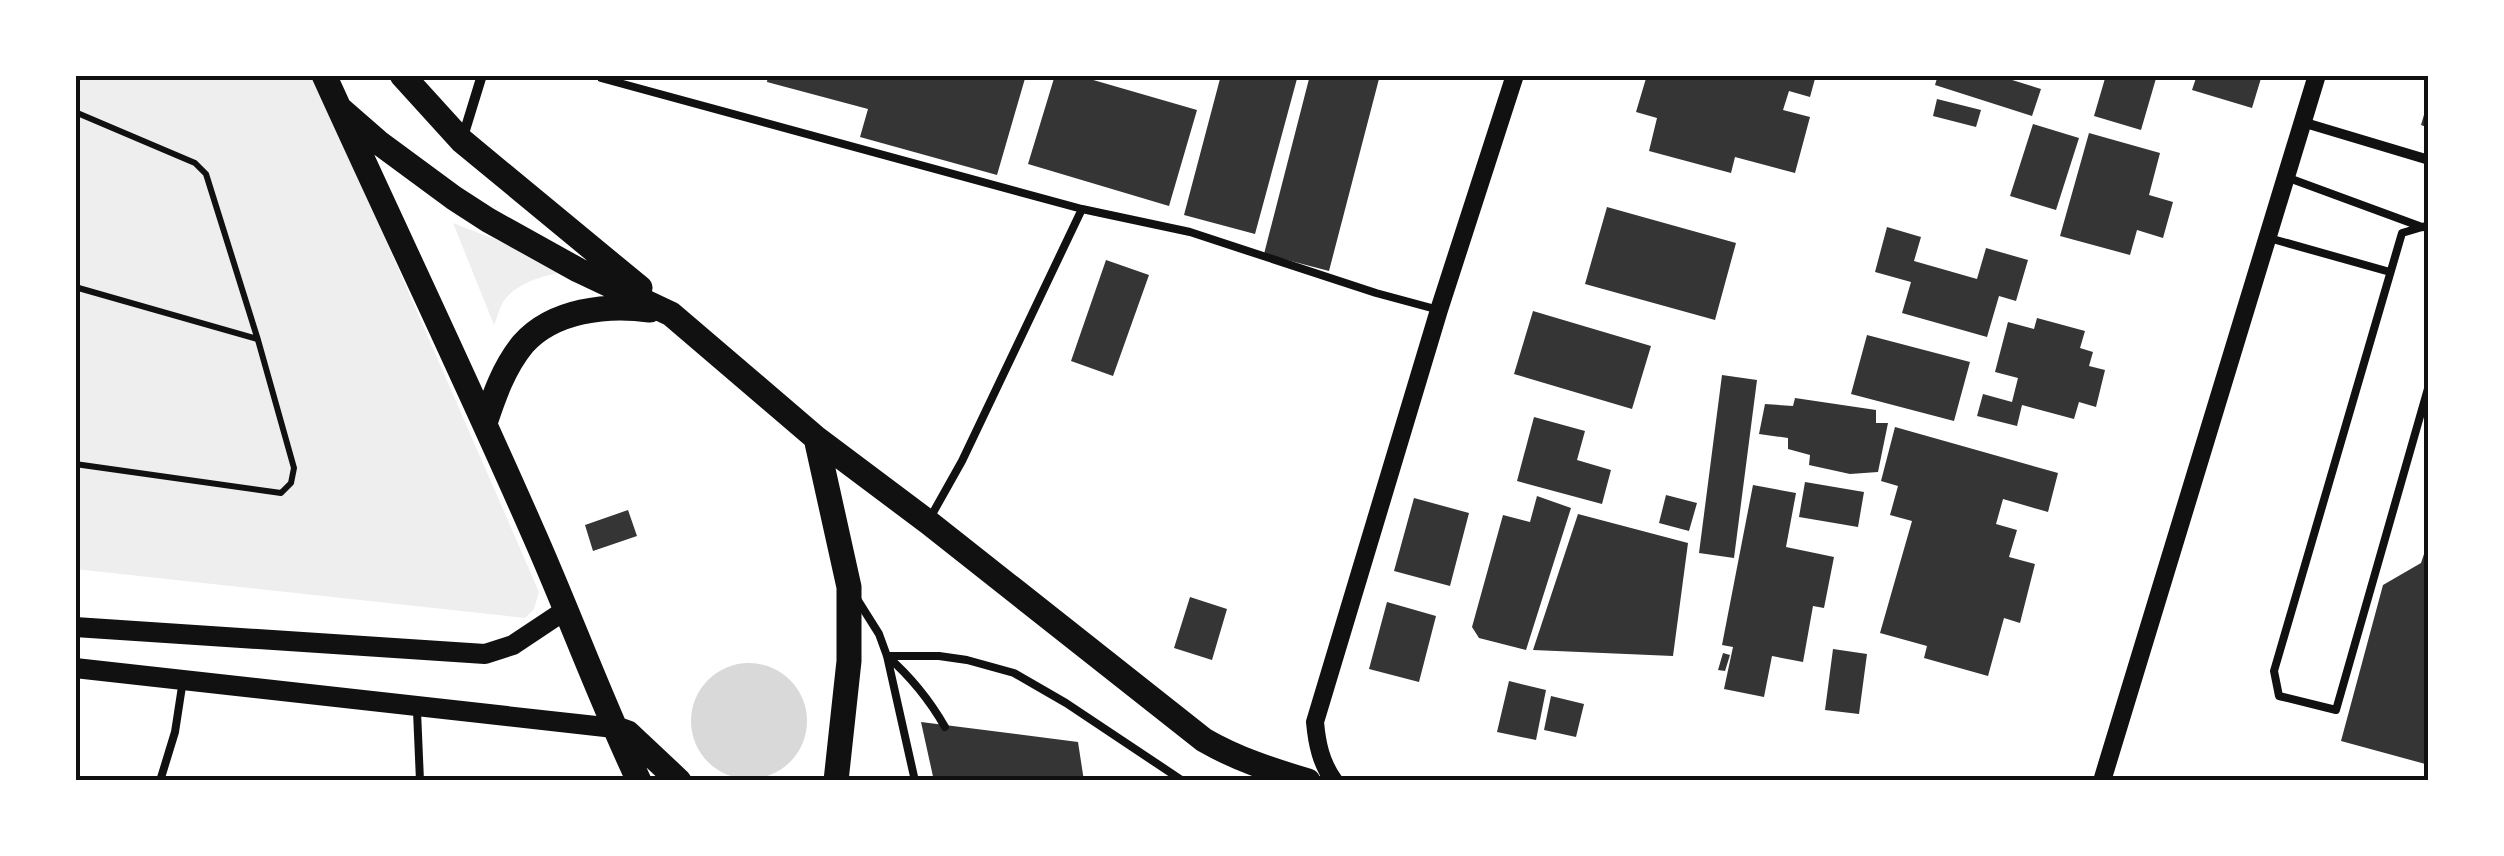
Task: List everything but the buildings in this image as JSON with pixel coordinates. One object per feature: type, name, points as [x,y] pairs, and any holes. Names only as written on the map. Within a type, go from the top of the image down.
[{"type":"main road","points":[[324,75],[485,423],[639,781]]},
{"type":"main road","points":[[402,75],[462,142],[816,438],[1204,740],[1256,765],[1308,781]]},
{"type":"main road","points":[[339,108],[378,142],[488,220],[578,270],[671,314]]},
{"type":"main road","points":[[485,423],[508,366],[524,343],[541,328],[574,314],[615,308],[671,314]]},
{"type":"main road","points":[[816,438],[849,587],[849,661],[836,781]]},
{"type":"main road","points":[[75,627],[485,654],[513,645],[567,610]]},
{"type":"main road","points":[[75,668],[614,728],[628,733],[679,781]]},
{"type":"street","points":[[462,142],[482,75]]},
{"type":"street","points":[[1334,781],[1317,746],[1315,722],[1438,310],[1515,75]]},
{"type":"street","points":[[2102,781],[2317,75]]},
{"type":"street","points":[[2302,122],[2429,160]]},
{"type":"lane","points":[[600,75],[1082,209],[1190,232],[1438,310]]},
{"type":"lane","points":[[2286,177],[2425,226]]},
{"type":"lane","points":[[928,522],[962,461],[1082,209]]},
{"type":"lane","points":[[2425,226],[2402,233],[2274,670],[2278,696],[2336,710],[2429,385]]},
{"type":"lane","points":[[2268,238],[2390,272]]},
{"type":"lane","points":[[849,587],[878,634],[886,656],[915,781]]},
{"type":"lane","points":[[886,656],[912,679],[945,727]]},
{"type":"lane","points":[[886,656],[939,656],[1014,673],[1182,781]]},
{"type":"lane","points":[[160,781],[175,732],[183,680]]},
{"type":"lane","points":[[416,706],[420,781]]},
{"type":"path","points":[[75,112],[194,163],[206,174],[294,468],[291,483],[282,493],[75,464]]},
{"type":"path","points":[[75,287],[258,340]]},
{"type":"shaded area","points":[[75,75],[314,75],[539,592],[534,609],[525,618],[75,569]]},
{"type":"shaded area","points":[[453,223],[575,270],[545,276],[517,288],[503,302],[494,325]]},
{"type":"shaded area","points":[[749,663],[771,667],[790,680],[803,699],[807,721],[803,743],[790,762],[771,775],[749,779],[727,775],[708,762],[695,743],[691,721],[695,699],[708,680],[727,667]]}]
